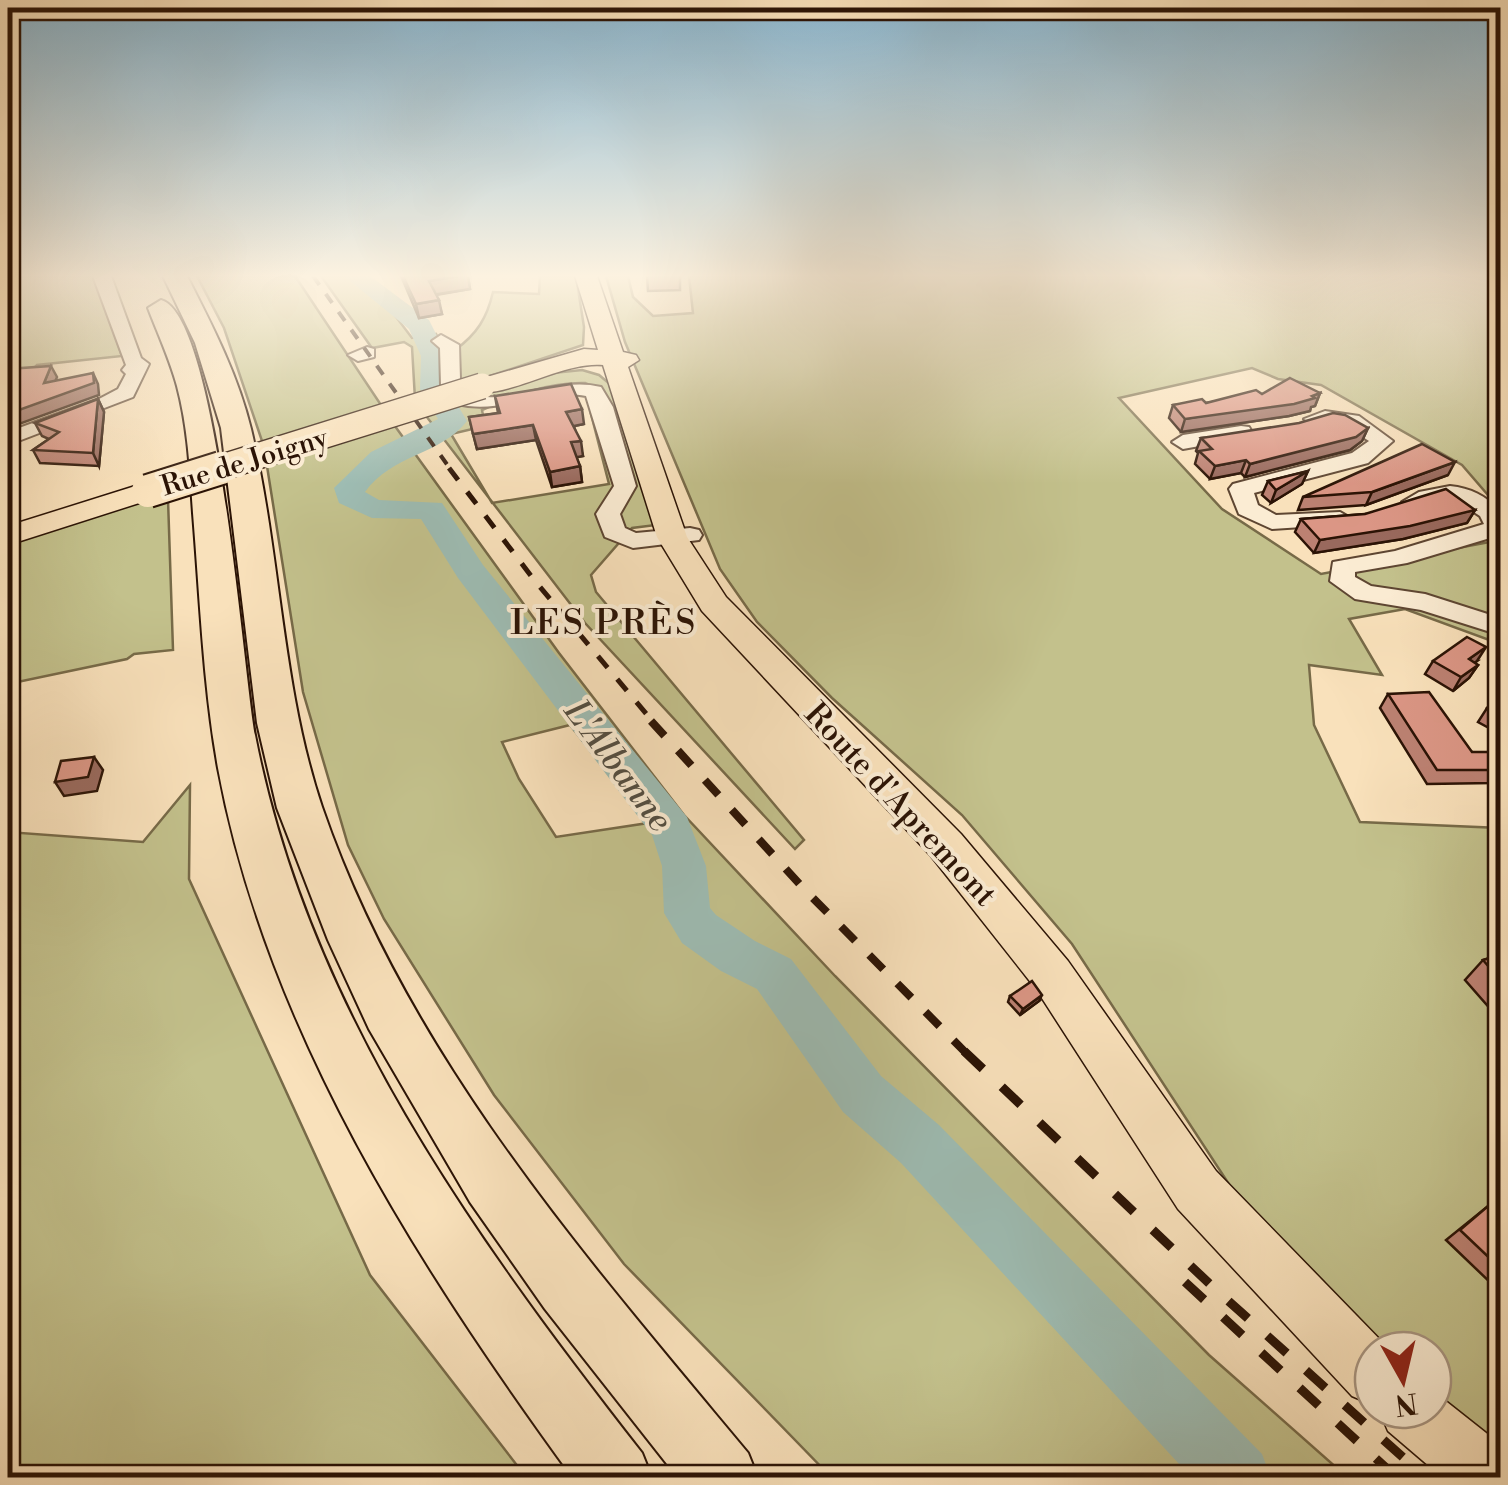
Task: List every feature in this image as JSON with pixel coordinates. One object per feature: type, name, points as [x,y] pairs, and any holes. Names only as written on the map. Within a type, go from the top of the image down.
[{"type":"highway","points":[[178,345],[196,404],[232,728],[250,814],[294,946],[375,1115],[448,1240],[617,1478]]},
{"type":"highway","points":[[209,345],[236,428],[278,722],[300,808],[352,940],[388,1012],[491,1181],[568,1286],[722,1478]]},
{"type":"main road","points":[[593,345],[584,362],[612,377],[622,366]]},
{"type":"main road","name":"Route d'Apremont","points":[[615,345],[681,536],[714,604],[736,630],[934,818],[1052,975],[1197,1190],[1353,1355]]},
{"type":"main road","name":"Rue de Joigny","points":[[8,536],[482,386],[584,362],[622,366]]},
{"type":"main road","points":[[1434,1430],[1493,1478]]},
{"type":"street","points":[[8,439],[126,393],[135,382],[137,372],[132,370],[139,364],[128,345]]},
{"type":"street","points":[[449,345],[452,388],[460,398],[476,404],[560,387],[594,392],[603,407],[625,486],[610,507],[610,525],[621,538],[633,541],[681,536]]},
{"type":"street","points":[[1293,426],[1326,416],[1362,422],[1382,441],[1360,458],[1241,489],[1248,509],[1272,522],[1363,516]]},
{"type":"street","points":[[1183,442],[1257,430]]},
{"type":"street","points":[[1393,508],[1442,491],[1482,503],[1498,520],[1494,528],[1398,558],[1342,567],[1343,581],[1364,594],[1425,602],[1500,627]]},
{"type":"shaded area","points":[[8,345],[118,345],[122,356],[37,365],[29,373],[8,370]]},
{"type":"shaded area","points":[[230,345],[341,345],[385,411],[263,444]]},
{"type":"shaded area","points":[[409,345],[442,345],[449,389],[415,399]]},
{"type":"shaded area","points":[[460,345],[582,345],[457,387],[455,350]]},
{"type":"shaded area","points":[[626,345],[1500,345],[1500,509],[1462,465],[1321,385],[1278,379],[1252,368],[1119,398],[1222,509],[1321,574],[1500,540],[1500,644],[1405,609],[1349,619],[1382,675],[1309,665],[1314,725],[1360,822],[1500,828],[1500,1447],[1453,1414],[1453,1330],[1354,1330],[1253,1221],[1072,944],[962,815],[832,698],[757,622],[720,569]]},
{"type":"shaded area","points":[[582,370],[599,375],[611,385],[656,525],[632,528],[591,575],[596,592],[804,840],[795,849],[585,623],[493,503],[609,484],[591,414],[596,413],[630,481],[603,391],[585,383],[532,391],[482,410],[485,426],[451,434],[489,498],[423,412],[553,373]]},
{"type":"shaded area","points":[[392,422],[559,653],[684,815],[835,976],[1209,1355],[1347,1477],[831,1477],[624,1264],[494,1095],[384,919],[348,845],[303,692],[266,460]],"holes":[[[570,725],[648,823],[556,837],[519,779],[502,742]]]},
{"type":"shaded area","points":[[168,499],[173,650],[134,654],[127,659],[8,684],[8,545],[122,504]]},
{"type":"shaded area","points":[[190,785],[189,879],[370,1275],[526,1477],[8,1477],[8,832],[143,842]]},
{"type":"building","points":[[51,366],[44,383],[93,373],[94,383],[8,414],[8,369]]},
{"type":"building","points":[[1290,378],[1320,393],[1294,404],[1185,419],[1173,405],[1202,399],[1206,403],[1256,390],[1262,394]]},
{"type":"building","points":[[571,384],[582,409],[566,412],[581,441],[571,442],[580,466],[550,472],[533,425],[473,434],[469,417],[500,413],[495,396]]},
{"type":"building","points":[[98,399],[93,453],[33,450],[59,432],[35,423]]},
{"type":"building","points":[[1333,413],[1368,428],[1356,437],[1250,464],[1246,460],[1215,466],[1199,451],[1212,449],[1201,438],[1299,423]]},
{"type":"building","points":[[1422,444],[1455,462],[1372,492],[1303,497]]},
{"type":"building","points":[[1308,471],[1276,490],[1268,481]]},
{"type":"building","points":[[1446,489],[1475,510],[1410,526],[1320,540],[1301,519],[1365,514]]},
{"type":"building","points":[[1467,637],[1486,647],[1469,659],[1478,665],[1461,677],[1433,661]]},
{"type":"building","points":[[1429,692],[1472,752],[1491,752],[1500,770],[1437,770],[1388,694]]},
{"type":"building","points":[[1500,695],[1500,715],[1487,708]]},
{"type":"building","points":[[94,757],[88,777],[55,782],[61,761]]},
{"type":"building","points":[[1500,955],[1500,980],[1483,960]]},
{"type":"building","points":[[1032,981],[1042,995],[1023,1009],[1010,996]]},
{"type":"building","points":[[1487,1207],[1500,1220],[1500,1268],[1460,1230]]},
{"type":"waterway","name":"L'Albanne","points":[[429,345],[434,356],[434,389],[453,421],[434,435],[381,458],[349,488],[350,496],[372,509],[431,510],[470,571],[672,829],[684,866],[687,913],[699,929],[738,956],[774,974],[862,1094],[920,1144],[1238,1478]]},
{"type":"railway","points":[[362,345],[451,470]]},
{"type":"railway","points":[[449,468],[535,581],[654,723]]},
{"type":"railway","points":[[651,721],[805,890],[965,1052]]},
{"type":"railway","points":[[965,1052],[1214,1288],[1426,1478]]},
{"type":"railway","points":[[1185,1282],[1397,1478]]},
{"type":"district","name":"LES PRÈS","points":[[604,622]]}]
